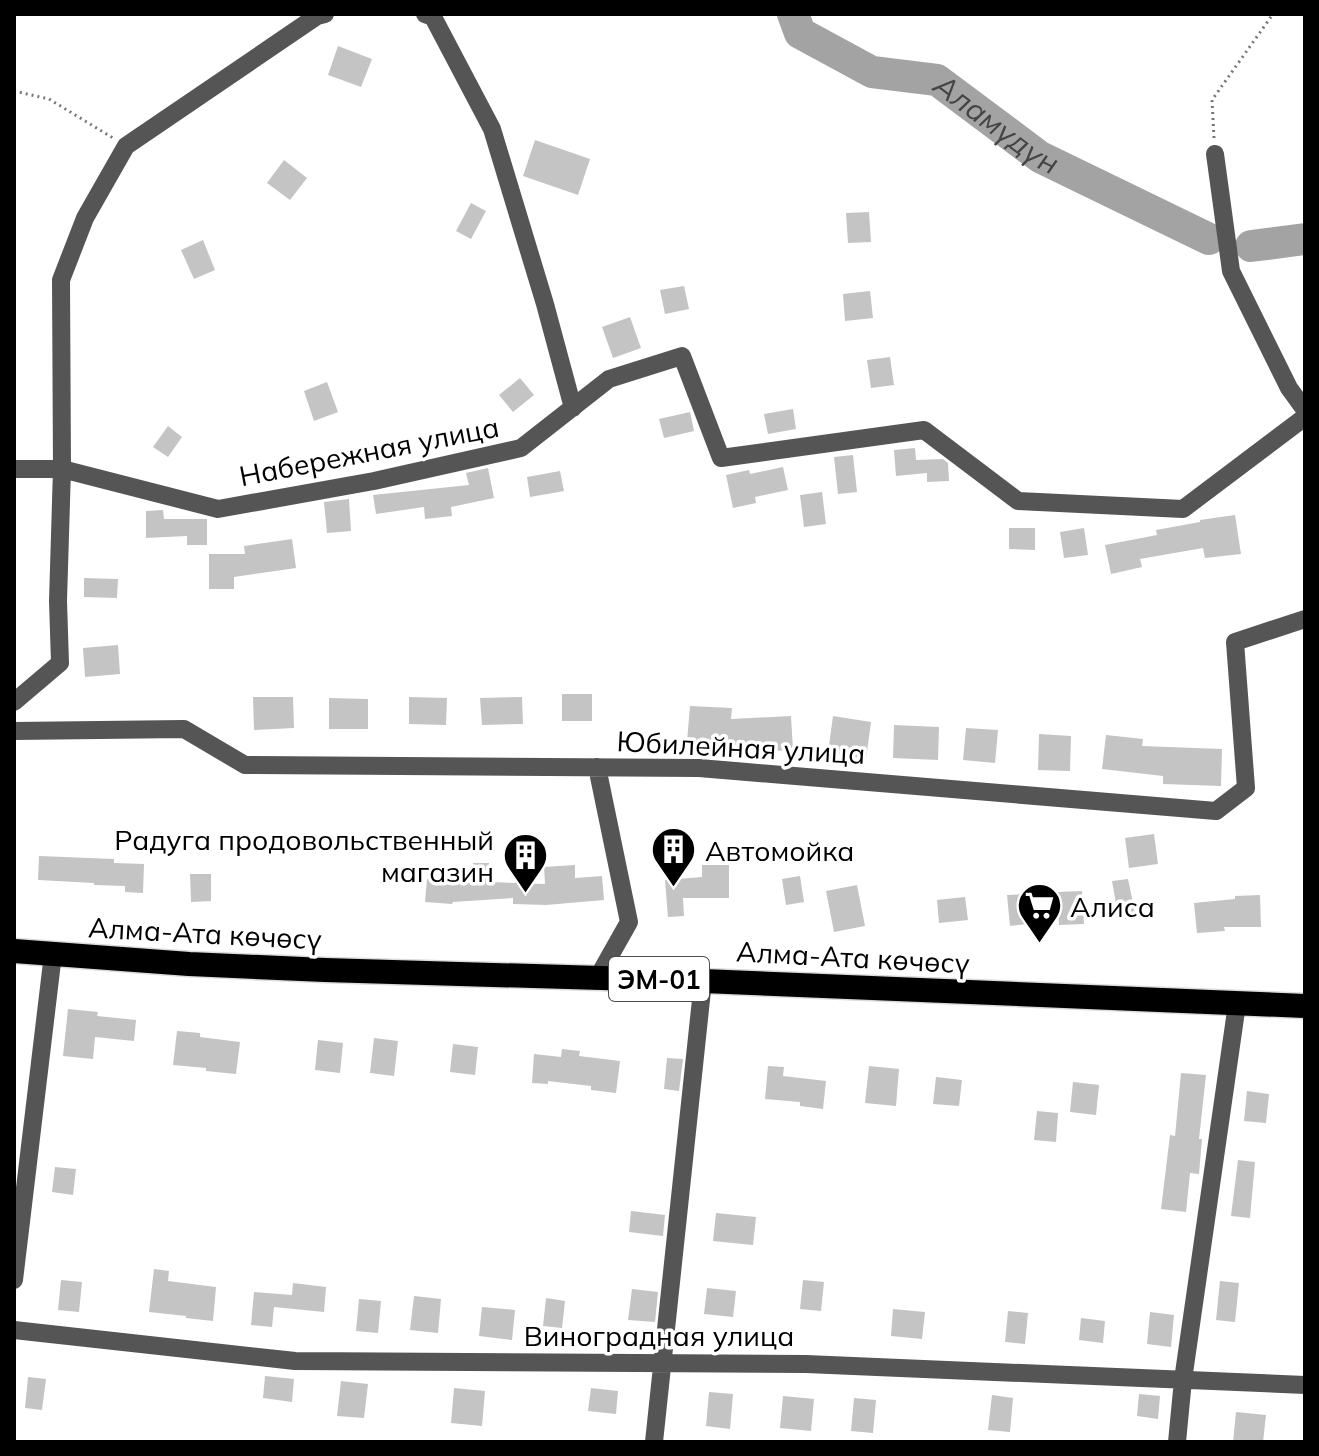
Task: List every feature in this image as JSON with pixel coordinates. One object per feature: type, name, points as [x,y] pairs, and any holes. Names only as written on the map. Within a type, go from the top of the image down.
[{"type":"highway","name":"Алма-Ата көчөсү","points":[[14,951],[189,964],[1305,1006]]},
{"type":"street","points":[[14,702],[60,663],[61,280],[85,218],[126,146],[317,16],[325,14]]},
{"type":"street","points":[[425,14],[433,17],[492,129],[573,408]]},
{"type":"street","points":[[1215,154],[1231,271],[1289,388],[1305,410]]},
{"type":"street","name":"Набережная улица","points":[[14,469],[62,469],[218,509],[374,481],[521,448],[609,379],[682,356],[721,458],[924,430],[1018,501],[1183,509],[1305,417]]},
{"type":"street","name":"Юбилейная улица","points":[[14,731],[184,729],[245,765],[699,768],[1216,811],[1246,788],[1235,642],[1305,619]]},
{"type":"street","points":[[597,767],[629,922],[598,977]]},
{"type":"street","points":[[14,1280],[53,954]]},
{"type":"street","points":[[654,1442],[703,981]]},
{"type":"street","points":[[1177,1442],[1183,1380],[1237,1004]]},
{"type":"street","name":"Виноградная улица","points":[[14,1330],[295,1361],[806,1364],[1305,1385]]},
{"type":"path","points":[[1215,154],[1212,100],[1273,14]]},
{"type":"path","points":[[14,91],[49,99],[126,146]]},
{"type":"building","points":[[338,46],[372,59],[361,87],[328,75]]},
{"type":"building","points":[[535,140],[590,159],[578,195],[523,176]]},
{"type":"building","points":[[284,160],[307,178],[290,200],[267,183]]},
{"type":"building","points":[[471,203],[486,211],[471,239],[456,231]]},
{"type":"building","points":[[869,212],[871,242],[848,243],[846,213]]},
{"type":"building","points":[[203,240],[215,270],[194,279],[181,250]]},
{"type":"building","points":[[684,286],[689,309],[665,314],[660,290]]},
{"type":"building","points":[[870,291],[873,318],[845,321],[843,294]]},
{"type":"building","points":[[630,317],[641,348],[613,358],[602,327]]},
{"type":"building","points":[[890,357],[894,385],[871,388],[867,360]]},
{"type":"building","points":[[520,378],[534,395],[513,412],[499,395]]},
{"type":"building","points":[[327,382],[338,412],[314,421],[304,391]]},
{"type":"building","points":[[793,409],[796,429],[768,434],[764,414]]},
{"type":"building","points":[[690,412],[694,431],[664,438],[659,419]]},
{"type":"building","points":[[168,426],[182,437],[168,457],[153,447]]},
{"type":"building","points":[[915,448],[916,460],[943,459],[948,463],[949,481],[927,482],[927,473],[896,476],[894,450]]},
{"type":"building","points":[[853,455],[857,492],[838,494],[834,457]]},
{"type":"building","points":[[783,467],[788,490],[755,497],[756,503],[733,508],[726,475]]},
{"type":"building","points":[[488,468],[494,498],[451,507],[452,516],[425,519],[424,507],[376,514],[373,495],[469,485],[466,473]]},
{"type":"building","points":[[560,471],[564,491],[530,497],[527,477]]},
{"type":"building","points":[[822,492],[826,524],[804,527],[800,495]]},
{"type":"building","points":[[349,499],[351,531],[327,533],[324,502]]},
{"type":"building","points":[[163,510],[164,519],[207,519],[207,545],[187,545],[187,536],[146,538],[146,511]]},
{"type":"building","points":[[1235,515],[1241,554],[1205,558],[1203,548],[1140,559],[1142,567],[1111,574],[1105,545],[1157,535],[1156,530]]},
{"type":"building","points":[[1009,528],[1035,528],[1035,550],[1009,549]]},
{"type":"building","points":[[1084,528],[1088,555],[1064,558],[1060,532]]},
{"type":"building","points":[[292,539],[296,568],[234,577],[234,589],[209,589],[209,554],[245,554],[244,546]]},
{"type":"building","points":[[84,578],[118,579],[117,598],[84,597]]},
{"type":"building","points":[[118,645],[120,674],[85,677],[83,648]]},
{"type":"building","points":[[562,694],[592,694],[592,721],[562,721]]},
{"type":"building","points":[[253,697],[293,697],[294,728],[254,730]]},
{"type":"building","points":[[409,697],[447,698],[446,725],[409,724]]},
{"type":"building","points":[[522,697],[523,724],[482,725],[480,698]]},
{"type":"building","points":[[329,698],[368,699],[368,729],[329,729]]},
{"type":"building","points":[[690,706],[732,708],[731,719],[791,716],[793,750],[754,752],[754,746],[687,742]]},
{"type":"building","points":[[833,716],[871,722],[866,759],[828,753]]},
{"type":"building","points":[[894,725],[939,727],[938,760],[893,758]]},
{"type":"building","points":[[966,728],[998,730],[995,763],[963,760]]},
{"type":"building","points":[[1039,734],[1071,736],[1070,771],[1038,770]]},
{"type":"building","points":[[1106,735],[1143,739],[1142,746],[1222,749],[1221,786],[1163,784],[1163,776],[1102,769]]},
{"type":"building","points":[[1154,834],[1158,864],[1129,868],[1125,838]]},
{"type":"building","points":[[39,856],[114,859],[114,863],[144,864],[143,893],[125,892],[125,886],[38,880]]},
{"type":"building","points":[[473,863],[489,863],[490,882],[545,884],[544,867],[575,865],[575,878],[602,876],[604,900],[546,905],[513,904],[513,898],[452,904],[425,902],[427,879],[474,883]]},
{"type":"building","points":[[702,865],[729,865],[729,898],[683,898],[684,916],[668,917],[665,880],[702,877]]},
{"type":"building","points":[[190,874],[211,874],[211,901],[191,902]]},
{"type":"building","points":[[800,876],[804,902],[786,905],[782,879]]},
{"type":"building","points":[[1128,879],[1136,917],[1119,920],[1112,881]]},
{"type":"building","points":[[857,885],[865,926],[834,932],[826,891]]},
{"type":"building","points":[[1082,891],[1084,924],[1059,925],[1057,892]]},
{"type":"building","points":[[1025,894],[1027,924],[1010,926],[1007,895]]},
{"type":"building","points":[[1260,895],[1261,927],[1224,927],[1225,931],[1197,933],[1194,903]]},
{"type":"building","points":[[965,897],[968,920],[939,923],[937,900]]},
{"type":"building","points":[[68,1009],[136,1020],[134,1041],[95,1037],[93,1059],[63,1056]]},
{"type":"building","points":[[177,1031],[240,1042],[236,1074],[173,1065]]},
{"type":"building","points":[[374,1038],[398,1041],[394,1076],[370,1073]]},
{"type":"building","points":[[318,1040],[343,1043],[340,1073],[315,1070]]},
{"type":"building","points":[[453,1044],[478,1047],[475,1075],[450,1072]]},
{"type":"building","points":[[562,1049],[580,1051],[579,1056],[620,1061],[616,1093],[591,1090],[591,1086],[548,1081],[548,1084],[532,1083],[534,1054],[561,1057]]},
{"type":"building","points":[[667,1058],[683,1059],[679,1091],[664,1089]]},
{"type":"building","points":[[768,1066],[784,1067],[783,1076],[826,1081],[823,1109],[800,1106],[800,1102],[765,1099]]},
{"type":"building","points":[[869,1066],[899,1069],[896,1106],[865,1103]]},
{"type":"building","points":[[1181,1073],[1206,1075],[1199,1139],[1202,1139],[1199,1174],[1190,1173],[1186,1212],[1161,1209],[1170,1135],[1175,1136]]},
{"type":"building","points":[[936,1077],[962,1080],[959,1106],[933,1104]]},
{"type":"building","points":[[1073,1082],[1099,1085],[1096,1115],[1070,1112]]},
{"type":"building","points":[[1247,1091],[1269,1094],[1266,1123],[1244,1121]]},
{"type":"building","points":[[1037,1111],[1058,1113],[1056,1142],[1034,1140]]},
{"type":"building","points":[[1238,1160],[1255,1162],[1250,1218],[1231,1216]]},
{"type":"building","points":[[55,1167],[76,1169],[73,1195],[52,1192]]},
{"type":"building","points":[[631,1211],[665,1215],[663,1236],[629,1232]]},
{"type":"building","points":[[716,1213],[756,1217],[753,1245],[713,1241]]},
{"type":"building","points":[[154,1269],[169,1271],[168,1281],[216,1287],[213,1321],[149,1312]]},
{"type":"building","points":[[61,1280],[82,1282],[79,1312],[58,1310]]},
{"type":"building","points":[[803,1280],[824,1282],[821,1311],[800,1309]]},
{"type":"building","points":[[1220,1281],[1239,1283],[1235,1322],[1216,1320]]},
{"type":"building","points":[[293,1283],[326,1287],[324,1312],[274,1307],[272,1327],[251,1325],[254,1292],[292,1295]]},
{"type":"building","points":[[707,1288],[736,1291],[733,1317],[704,1314]]},
{"type":"building","points":[[632,1289],[658,1292],[655,1322],[628,1320]]},
{"type":"building","points":[[414,1296],[441,1299],[438,1333],[410,1330]]},
{"type":"building","points":[[546,1298],[565,1301],[562,1328],[543,1326]]},
{"type":"building","points":[[359,1299],[381,1301],[378,1333],[356,1331]]},
{"type":"building","points":[[482,1307],[515,1310],[512,1340],[479,1336]]},
{"type":"building","points":[[893,1309],[925,1312],[922,1339],[891,1336]]},
{"type":"building","points":[[1008,1311],[1028,1313],[1025,1344],[1005,1342]]},
{"type":"building","points":[[1150,1312],[1174,1315],[1171,1347],[1147,1344]]},
{"type":"building","points":[[1081,1318],[1105,1321],[1103,1343],[1079,1340]]},
{"type":"building","points":[[265,1376],[294,1379],[292,1402],[263,1398]]},
{"type":"building","points":[[28,1377],[46,1379],[42,1410],[25,1408]]},
{"type":"building","points":[[341,1381],[368,1384],[364,1418],[337,1416]]},
{"type":"building","points":[[454,1388],[485,1391],[482,1426],[451,1423]]},
{"type":"building","points":[[591,1388],[618,1391],[616,1414],[588,1411]]},
{"type":"building","points":[[709,1392],[733,1394],[730,1429],[706,1426]]},
{"type":"building","points":[[1139,1394],[1160,1396],[1158,1419],[1137,1416]]},
{"type":"building","points":[[992,1395],[1013,1398],[1010,1432],[988,1430]]},
{"type":"building","points":[[783,1396],[814,1399],[811,1431],[780,1428]]},
{"type":"building","points":[[854,1398],[876,1400],[873,1433],[851,1431]]},
{"type":"building","points":[[1236,1412],[1266,1415],[1263,1442],[1233,1442]]},
{"type":"waterway","name":"Аламүдүн","points":[[793,14],[800,33],[872,72],[937,80],[1040,157],[1209,239]]},
{"type":"waterway","name":"Аламүдүн","points":[[1251,246],[1305,239]]},
{"type":"place","name":"Автомойка","points":[[674,889]]},
{"type":"place","name":"Радуга продовольственный магазин","points":[[525,894]]},
{"type":"place","name":"Алиса","points":[[1039,945]]}]
